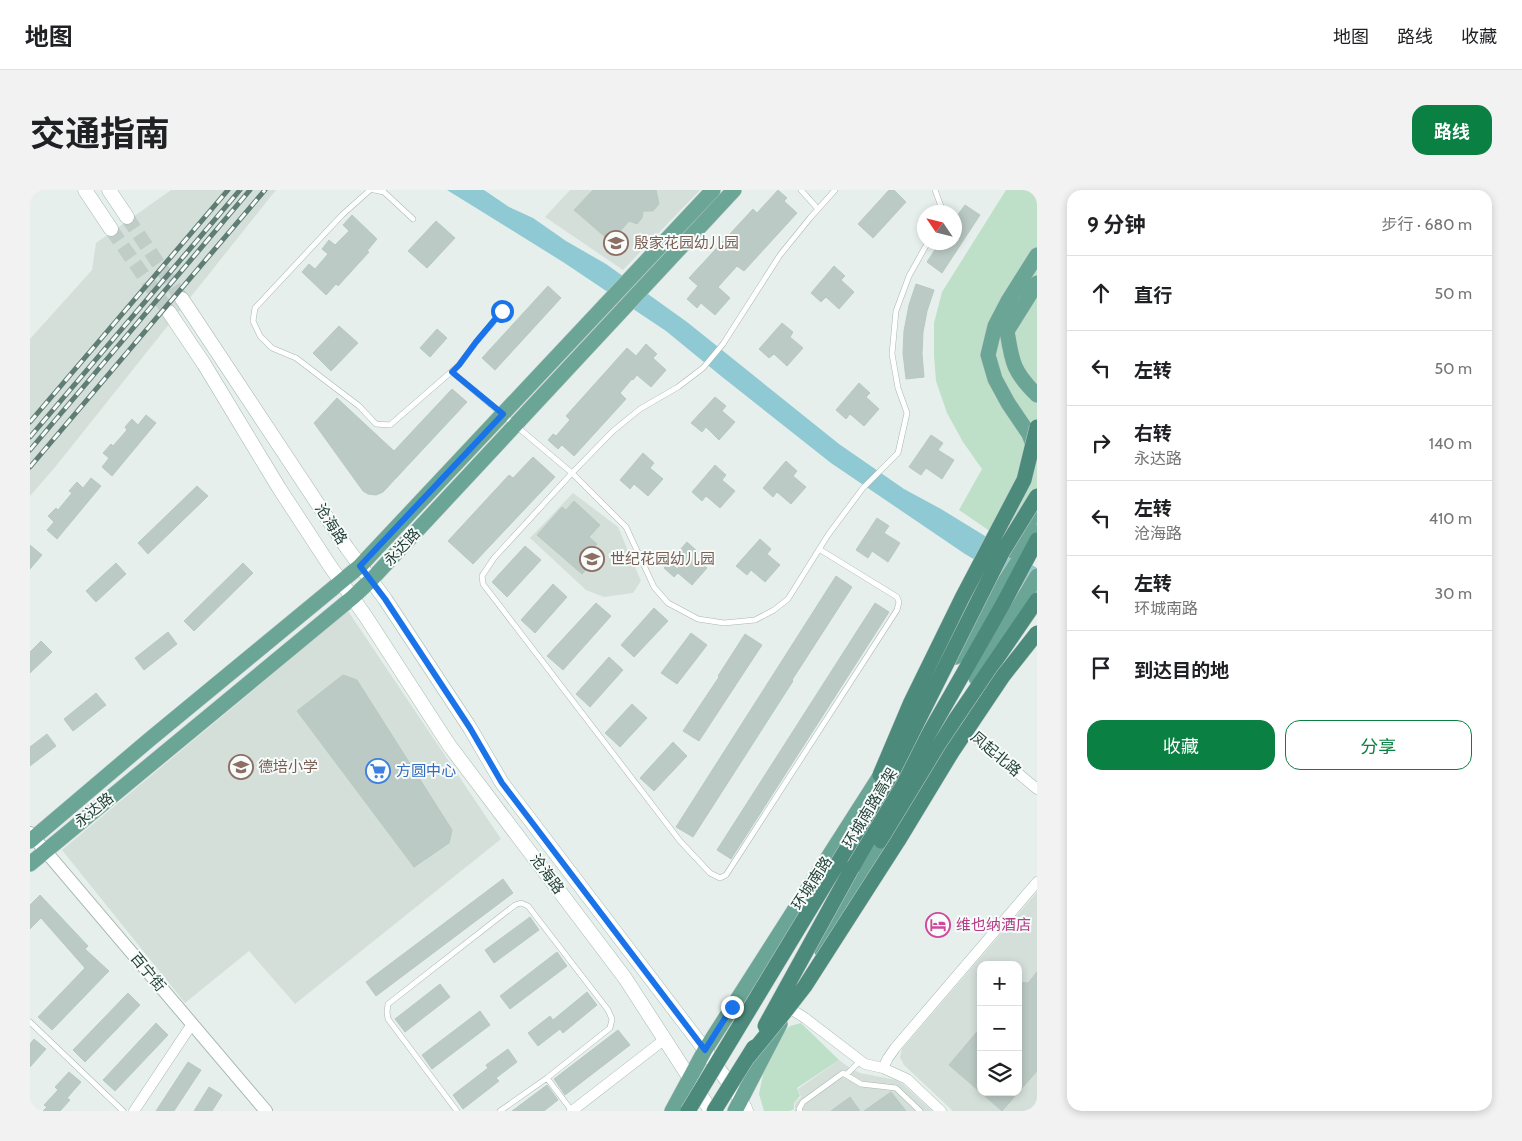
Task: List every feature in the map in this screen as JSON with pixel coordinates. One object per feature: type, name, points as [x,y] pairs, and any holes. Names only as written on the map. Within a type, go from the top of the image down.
[{"type":"highway","points":[[852,830],[911,702],[962,598],[1024,480],[1033,430]]},
{"type":"highway","name":"环城南路高架","points":[[688,1111],[852,830],[891,774],[1003,551],[1037,496]]},
{"type":"highway","name":"环城南路高架","points":[[712,1111],[749,1056],[852,868],[999,612],[1037,540]]},
{"type":"highway","points":[[881,841],[955,720],[1032,600]]},
{"type":"highway","points":[[749,1056],[805,986],[898,841],[952,752],[1003,676],[1037,633]]},
{"type":"main road","points":[[85,190],[111,229]]},
{"type":"main road","points":[[109,190],[127,216]]},
{"type":"main road","name":"永达路","points":[[31,837],[360,566],[713,190]]},
{"type":"main road","name":"永达路","points":[[30,864],[371,580],[734,190]]},
{"type":"main road","points":[[1037,255],[1008,301],[995,326],[988,355],[995,379],[1008,403],[1033,430],[1037,454]]},
{"type":"main road","points":[[1037,283],[1007,331],[1012,362],[1023,382],[1037,395]]},
{"type":"main road","name":"沧海路","points":[[182,299],[360,566],[385,599],[470,728],[502,783],[705,1050],[741,1107]]},
{"type":"main road","name":"沧海路","points":[[169,312],[204,364],[279,488],[449,745],[619,970],[712,1111]]},
{"type":"main road","points":[[998,583],[1027,528],[1037,501]]},
{"type":"main road","name":"环城南路","points":[[672,1111],[705,1050],[852,830],[998,583],[1037,532]]},
{"type":"main road","points":[[741,1107],[765,1052],[881,841],[1032,600],[1037,576]]},
{"type":"street","name":"凤起北路","points":[[955,720],[1037,789]]},
{"type":"street","name":"百宁街","points":[[31,837],[45,850],[266,1111]]},
{"type":"street","points":[[883,1068],[894,1048],[1037,882]]},
{"type":"street","points":[[789,1008],[865,1064],[883,1068],[907,1080],[941,1111]]},
{"type":"street","points":[[134,1111],[192,1024]]},
{"type":"street","points":[[572,1111],[665,1039]]},
{"type":"lane","points":[[370,190],[342,215],[255,308],[253,321],[260,336],[272,348],[296,358],[359,406],[376,424],[390,425],[459,365],[502,311]]},
{"type":"lane","points":[[374,190],[384,192],[413,218]]},
{"type":"lane","points":[[801,190],[818,209]]},
{"type":"lane","points":[[820,549],[897,597],[900,602],[897,610],[726,875],[720,878],[710,873],[680,841],[483,584],[482,576],[494,558],[613,431],[640,408],[678,388],[703,368],[723,344],[780,255],[835,190]]},
{"type":"lane","points":[[935,190],[941,205]]},
{"type":"lane","points":[[452,372],[572,473],[626,527],[654,587],[668,603],[698,619],[724,624],[755,620],[774,610],[788,599],[863,488],[898,453],[907,413],[898,388],[892,354],[896,311],[909,276],[924,250]]},
{"type":"lane","points":[[457,1111],[388,1019],[386,1012],[388,1004],[515,904],[521,904],[528,906],[608,1010],[612,1018],[610,1028],[547,1078],[500,1111]]},
{"type":"lane","points":[[30,1022],[123,1111]]},
{"type":"lane","points":[[847,1074],[861,1060]]},
{"type":"lane","points":[[800,1111],[799,1109],[803,1102],[843,1072],[861,1084],[896,1088],[920,1111]]},
{"type":"lane","points":[[547,1078],[572,1111]]},
{"type":"shaded area","points":[[171,190],[276,190],[30,496],[30,339],[92,270],[96,243]]},
{"type":"shaded area","name":"殷家花园幼儿园","points":[[570,190],[700,190],[623,270],[545,217]]},
{"type":"shaded area","name":"世纪花园幼儿园","points":[[573,493],[618,527],[641,581],[633,593],[604,597],[586,590],[530,538]]},
{"type":"shaded area","name":"德培小学","points":[[348,611],[501,839],[295,1004],[249,951],[185,1003],[62,850]]},
{"type":"shaded area","points":[[1037,892],[1037,1109],[1035,1111],[953,1111],[904,1065],[900,1057],[902,1049],[977,962],[977,1096],[1022,1096],[1022,961],[978,961]]},
{"type":"shaded area","points":[[839,1060],[860,1073],[896,1080],[932,1111],[793,1111],[795,1110],[795,1103],[801,1097],[798,1089]]},
{"type":"green space","points":[[1006,190],[1037,190],[1037,558],[997,536],[959,510],[982,469],[963,442],[947,413],[936,381],[934,323],[942,292]]},
{"type":"green space","points":[[801,1023],[839,1060],[797,1088],[800,1096],[794,1103],[794,1109],[790,1111],[764,1111],[759,1094],[765,1065],[782,1034],[790,1026]]},
{"type":"water","points":[[447,190],[484,190],[509,207],[533,218],[566,241],[606,264],[687,322],[839,444],[904,489],[941,509],[1037,568],[1037,596],[965,554],[831,463],[666,331],[563,262]]},
{"type":"building","points":[[593,190],[656,190],[659,204],[653,211],[643,211],[642,218],[637,224],[629,221],[611,242],[574,210]]},
{"type":"building","points":[[778,190],[787,198],[784,201],[797,213],[744,271],[737,266],[718,287],[730,298],[715,315],[701,303],[697,308],[687,299],[698,286],[689,278],[753,209],[757,213]]},
{"type":"building","points":[[889,190],[894,190],[906,202],[873,238],[858,224]]},
{"type":"building","points":[[965,205],[980,215],[962,242],[962,209]]},
{"type":"building","points":[[352,215],[377,239],[367,251],[369,252],[338,286],[336,284],[326,295],[302,272],[309,264],[315,269],[328,254],[322,249],[329,240],[335,245],[349,231],[343,225]]},
{"type":"building","points":[[436,221],[455,238],[427,268],[408,251]]},
{"type":"building","points":[[935,250],[957,250],[942,273],[927,262]]},
{"type":"building","points":[[834,266],[845,276],[841,280],[854,292],[839,309],[826,297],[821,302],[811,293]]},
{"type":"building","points":[[916,284],[934,290],[923,332],[924,377],[906,379],[903,353],[904,331],[909,305]]},
{"type":"building","points":[[548,286],[561,298],[495,370],[482,358]]},
{"type":"building","points":[[782,323],[793,332],[790,337],[803,348],[787,366],[774,354],[769,358],[759,349]]},
{"type":"building","points":[[339,326],[358,343],[331,371],[313,353]]},
{"type":"building","points":[[437,329],[447,338],[430,357],[420,348]]},
{"type":"building","points":[[646,344],[657,354],[653,358],[666,370],[651,387],[637,375],[632,379],[620,393],[626,399],[574,456],[562,445],[558,449],[548,440],[553,434],[556,436],[570,420],[566,416],[627,348],[636,356]]},
{"type":"building","points":[[859,383],[870,393],[866,397],[879,409],[864,426],[850,414],[846,419],[836,410]]},
{"type":"building","points":[[452,389],[467,402],[383,492],[376,495],[363,491],[314,423],[337,398],[394,451]]},
{"type":"building","points":[[715,397],[726,406],[722,411],[735,422],[719,440],[706,427],[702,432],[691,423]]},
{"type":"building","points":[[146,415],[156,423],[112,476],[102,467],[109,458],[103,453],[111,444],[113,446],[127,430],[125,427],[132,419],[138,425]]},
{"type":"building","points":[[931,435],[943,443],[938,450],[954,460],[942,479],[926,468],[921,475],[909,467]]},
{"type":"building","points":[[643,453],[654,463],[650,468],[663,479],[648,496],[634,484],[630,489],[620,480]]},
{"type":"building","points":[[533,457],[555,477],[473,564],[448,541],[509,475],[513,478]]},
{"type":"building","points":[[786,461],[797,471],[793,476],[806,487],[791,504],[777,492],[773,497],[763,488]]},
{"type":"building","points":[[715,465],[726,475],[722,480],[735,491],[720,508],[706,496],[702,501],[692,492]]},
{"type":"building","points":[[91,478],[101,486],[57,539],[47,530],[54,522],[48,516],[56,508],[58,510],[72,493],[69,491],[77,482],[83,488]]},
{"type":"building","points":[[197,486],[208,496],[148,554],[138,543]]},
{"type":"building","points":[[574,501],[600,525],[589,537],[597,544],[587,555],[593,561],[582,574],[537,535],[562,507],[566,510]]},
{"type":"building","points":[[877,518],[889,526],[884,533],[900,543],[888,562],[872,551],[868,558],[856,550]]},
{"type":"building","points":[[760,539],[771,549],[767,554],[780,565],[765,582],[751,570],[747,575],[736,566]]},
{"type":"building","points":[[687,542],[698,552],[694,556],[707,568],[692,585],[678,573],[674,577],[664,568]]},
{"type":"building","points":[[30,545],[42,555],[30,569]]},
{"type":"building","points":[[525,546],[541,560],[507,597],[492,582]]},
{"type":"building","points":[[116,563],[126,574],[96,602],[86,591]]},
{"type":"building","points":[[243,563],[253,573],[194,631],[184,621]]},
{"type":"building","points":[[836,576],[852,587],[793,681],[693,837],[676,827]]},
{"type":"building","points":[[553,584],[567,597],[535,633],[521,620]]},
{"type":"building","points":[[596,603],[611,616],[563,670],[547,656]]},
{"type":"building","points":[[875,603],[889,612],[731,859],[717,850]]},
{"type":"building","points":[[654,608],[668,621],[634,657],[621,645]]},
{"type":"building","points":[[168,632],[177,644],[144,670],[135,658]]},
{"type":"building","points":[[691,633],[707,645],[677,684],[661,673]]},
{"type":"building","points":[[745,634],[762,645],[699,741],[683,731]]},
{"type":"building","points":[[41,641],[52,652],[30,673],[30,652]]},
{"type":"building","points":[[609,657],[623,670],[590,707],[576,694]]},
{"type":"building","name":"方圆中心","points":[[343,675],[357,680],[452,830],[449,843],[414,867],[297,711]]},
{"type":"building","points":[[96,693],[106,705],[73,731],[64,719]]},
{"type":"building","points":[[632,704],[647,718],[620,747],[605,733]]},
{"type":"building","points":[[47,734],[56,746],[30,766],[30,747]]},
{"type":"building","points":[[673,742],[687,756],[654,791],[640,778]]},
{"type":"building","points":[[503,879],[513,893],[376,996],[366,982]]},
{"type":"building","points":[[40,895],[88,946],[85,949],[109,971],[52,1030],[38,1017],[85,968],[41,918],[30,929],[30,905]]},
{"type":"building","points":[[530,917],[539,930],[494,963],[485,950]]},
{"type":"building","points":[[557,952],[567,966],[510,1009],[500,996]]},
{"type":"building","points":[[1037,972],[1037,1071],[1022,1088],[1022,982],[1028,983]]},
{"type":"building","points":[[440,984],[450,997],[405,1032],[395,1019]]},
{"type":"building","points":[[587,992],[597,1005],[563,1033],[560,1029],[538,1046],[528,1033],[550,1016],[553,1020]]},
{"type":"building","points":[[128,993],[140,1005],[85,1062],[73,1050]]},
{"type":"building","points":[[480,1011],[490,1025],[432,1069],[422,1055]]},
{"type":"building","points":[[156,1023],[168,1035],[115,1091],[103,1080]]},
{"type":"building","points":[[618,1030],[630,1045],[565,1095],[554,1079]]},
{"type":"building","points":[[977,1032],[977,1089],[949,1065]]},
{"type":"building","points":[[34,1039],[46,1049],[30,1067],[30,1044]]},
{"type":"building","points":[[508,1049],[517,1062],[496,1078],[499,1081],[463,1109],[453,1095],[488,1068],[486,1065]]},
{"type":"building","points":[[188,1062],[201,1070],[174,1111],[156,1111]]},
{"type":"building","points":[[69,1072],[81,1082],[67,1098],[70,1100],[60,1111],[43,1111],[47,1107],[44,1105],[58,1090],[55,1087]]},
{"type":"building","points":[[547,1085],[558,1100],[544,1111],[512,1111]]},
{"type":"building","points":[[209,1087],[222,1095],[212,1111],[194,1111]]},
{"type":"building","points":[[891,1092],[906,1111],[864,1111]]},
{"type":"building","points":[[985,1096],[1015,1096],[1002,1111]]},
{"type":"building","points":[[850,1097],[860,1111],[831,1111]]},
{"type":"tunnel","points":[[127,217],[182,299]]},
{"type":"tunnel","points":[[111,229],[169,312]]},
{"type":"railway","points":[[30,422],[228,190]]},
{"type":"railway","points":[[30,437],[240,190]]},
{"type":"railway","points":[[30,450],[250,190]]},
{"type":"railway","points":[[30,467],[265,190]]},
{"type":"place","name":"殷家花园幼儿园","points":[[616,243]]},
{"type":"place","name":"世纪花园幼儿园","points":[[592,559]]},
{"type":"place","name":"德培小学","points":[[241,767]]},
{"type":"place","name":"方圆中心","points":[[378,771]]},
{"type":"place","name":"维也纳酒店","points":[[938,925]]},
{"type":"route","points":[[502,311],[452,372],[503,414],[360,566],[385,599],[470,728],[502,783],[705,1050],[732,1007]]}]
